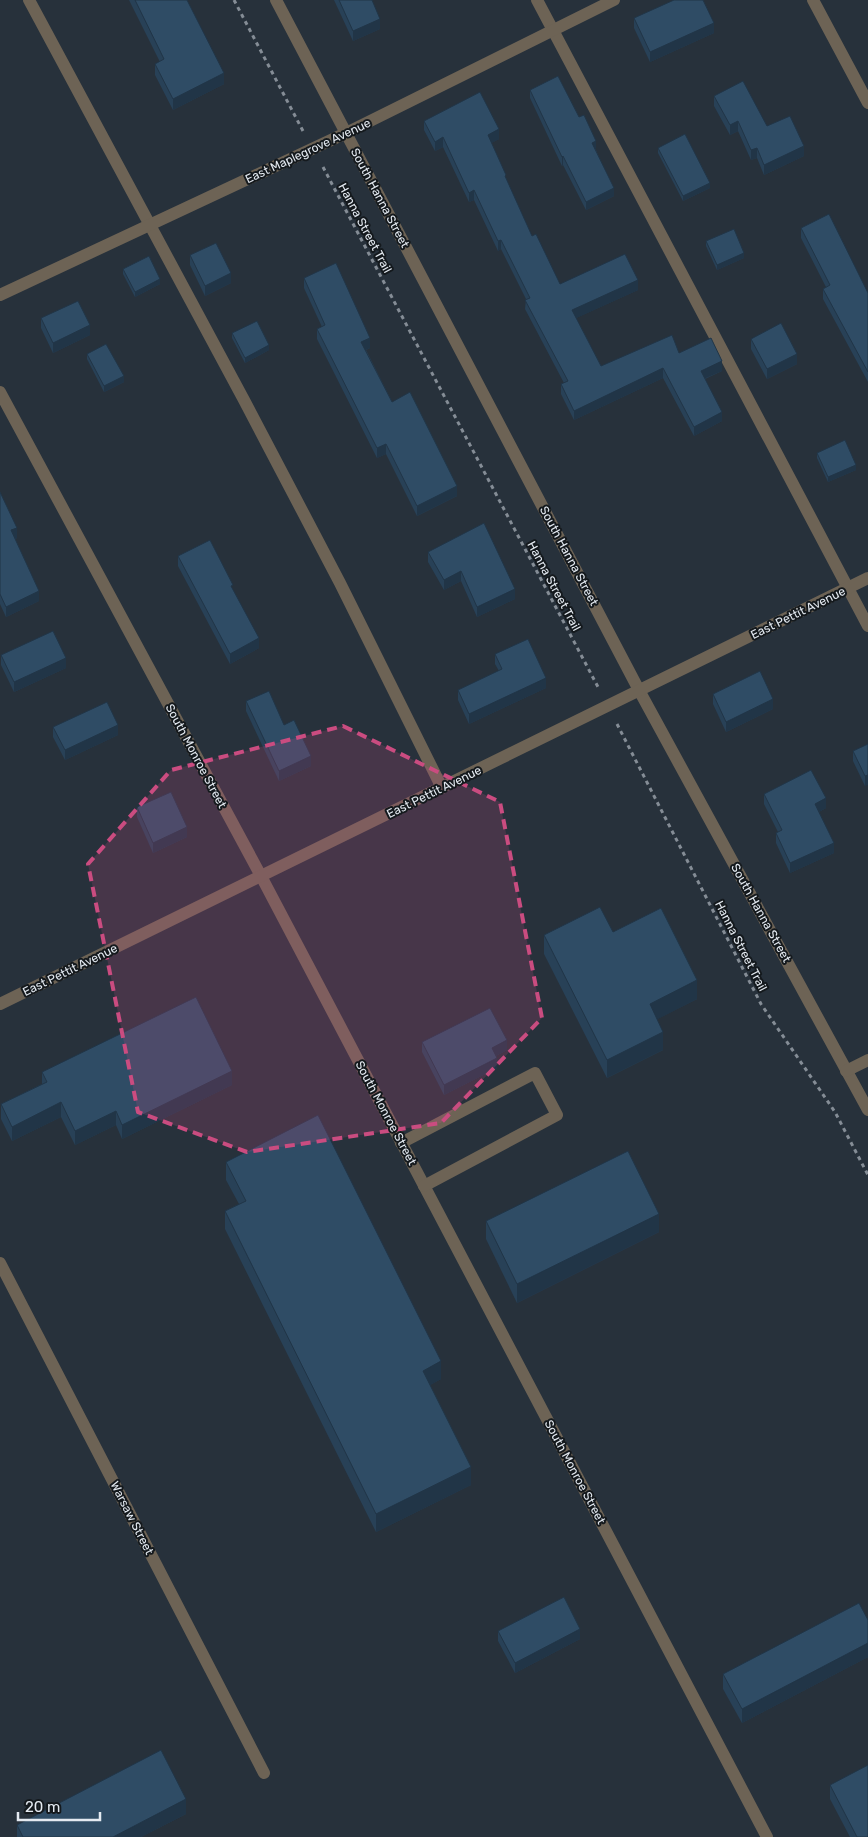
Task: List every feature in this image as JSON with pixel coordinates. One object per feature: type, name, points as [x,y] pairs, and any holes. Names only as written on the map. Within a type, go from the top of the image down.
[{"type":"street","points":[[28,0],[272,452],[442,788]]},
{"type":"street","name":"South Hanna Street","points":[[276,0],[640,692],[868,1110]]},
{"type":"street","points":[[537,0],[868,626]]},
{"type":"street","name":"East Maplegrove Avenue","points":[[0,295],[346,134],[614,0]]},
{"type":"street","points":[[814,0],[868,103]]},
{"type":"street","name":"South Monroe Street","points":[[0,392],[261,876],[767,1837]]},
{"type":"street","name":"East Pettit Avenue","points":[[0,1004],[640,692],[868,578]]},
{"type":"street","points":[[846,1071],[868,1060]]},
{"type":"street","points":[[401,1143],[535,1073],[557,1116],[424,1186]]},
{"type":"street","name":"Warsaw Street","points":[[0,1263],[264,1773]]},
{"type":"path","name":"Hanna Street Trail","points":[[234,0],[608,707],[761,1004],[835,1112],[868,1175]]},
{"type":"highlighted area","points":[[343,726],[500,802],[542,1018],[441,1123],[247,1152],[138,1112],[88,864],[171,770]]},
{"type":"building","points":[[135,0],[187,0],[224,73],[173,99],[155,64],[164,59]]},
{"type":"building","points":[[339,0],[372,0],[380,19],[353,31]]},
{"type":"building","points":[[674,0],[703,0],[714,23],[650,52],[634,18]]},
{"type":"building","points":[[558,76],[579,117],[584,115],[596,141],[592,143],[614,188],[586,202],[530,90]]},
{"type":"building","points":[[743,81],[767,126],[790,116],[804,146],[764,165],[757,148],[751,150],[738,121],[730,125],[714,96]]},
{"type":"building","points":[[480,92],[499,129],[488,135],[505,176],[532,236],[536,234],[560,284],[625,254],[638,280],[572,310],[601,366],[672,335],[679,353],[711,338],[722,361],[701,371],[722,412],[694,427],[663,368],[574,411],[561,384],[568,381],[525,300],[530,298],[501,240],[498,241],[474,190],[469,193],[443,137],[435,142],[424,121]]},
{"type":"building","points":[[685,134],[710,183],[683,196],[658,148]]},
{"type":"building","points":[[829,214],[868,293],[868,372],[823,289],[830,285],[801,228]]},
{"type":"building","points":[[734,229],[744,253],[717,265],[706,241]]},
{"type":"building","points":[[216,243],[231,273],[205,286],[190,255]]},
{"type":"building","points":[[149,256],[160,279],[135,292],[123,269]]},
{"type":"building","points":[[336,263],[370,338],[361,342],[392,402],[410,392],[457,486],[417,506],[386,444],[377,448],[317,329],[325,325],[304,278]]},
{"type":"building","points":[[78,301],[90,325],[53,343],[41,318]]},
{"type":"building","points":[[257,321],[269,345],[245,358],[232,333]]},
{"type":"building","points":[[781,323],[797,354],[767,369],[751,339]]},
{"type":"building","points":[[106,344],[124,376],[104,386],[87,354]]},
{"type":"building","points":[[845,440],[856,465],[828,477],[817,453]]},
{"type":"building","points":[[0,492],[17,528],[11,530],[39,591],[6,607],[0,594]]},
{"type":"building","points":[[484,523],[515,589],[477,607],[461,571],[444,580],[428,552]]},
{"type":"building","points":[[210,540],[233,585],[231,586],[259,638],[230,654],[178,556]]},
{"type":"building","points":[[53,631],[66,658],[14,682],[1,655]]},
{"type":"building","points":[[528,639],[546,678],[469,714],[458,690],[502,669],[495,654]]},
{"type":"building","points":[[760,671],[773,699],[726,722],[713,694]]},
{"type":"building","points":[[269,691],[284,725],[294,720],[311,756],[279,771],[246,701]]},
{"type":"building","points":[[107,702],[118,725],[65,750],[53,727]]},
{"type":"building","points":[[868,744],[868,775],[865,776],[853,751]]},
{"type":"building","points":[[811,770],[826,798],[815,804],[834,843],[790,863],[776,833],[782,830],[764,794]]},
{"type":"building","points":[[171,792],[187,827],[153,843],[137,807]]},
{"type":"building","points":[[600,907],[613,932],[661,908],[697,980],[650,1004],[663,1032],[607,1060],[544,935]]},
{"type":"building","points":[[196,997],[232,1071],[122,1125],[116,1111],[75,1131],[61,1102],[12,1127],[1,1104],[47,1082],[42,1072]]},
{"type":"building","points":[[490,1008],[507,1040],[492,1048],[497,1058],[444,1085],[422,1042]]},
{"type":"building","points":[[318,1115],[441,1361],[423,1371],[471,1467],[376,1514],[225,1211],[246,1201],[226,1162]]},
{"type":"building","points":[[628,1151],[659,1214],[517,1284],[486,1221]]},
{"type":"building","points":[[564,1597],[580,1629],[515,1663],[498,1631]]},
{"type":"building","points":[[859,1603],[868,1620],[868,1643],[742,1709],[723,1674]]},
{"type":"building","points":[[161,1750],[186,1799],[113,1837],[23,1837],[17,1825]]},
{"type":"building","points":[[868,1765],[868,1837],[857,1837],[830,1785]]}]
